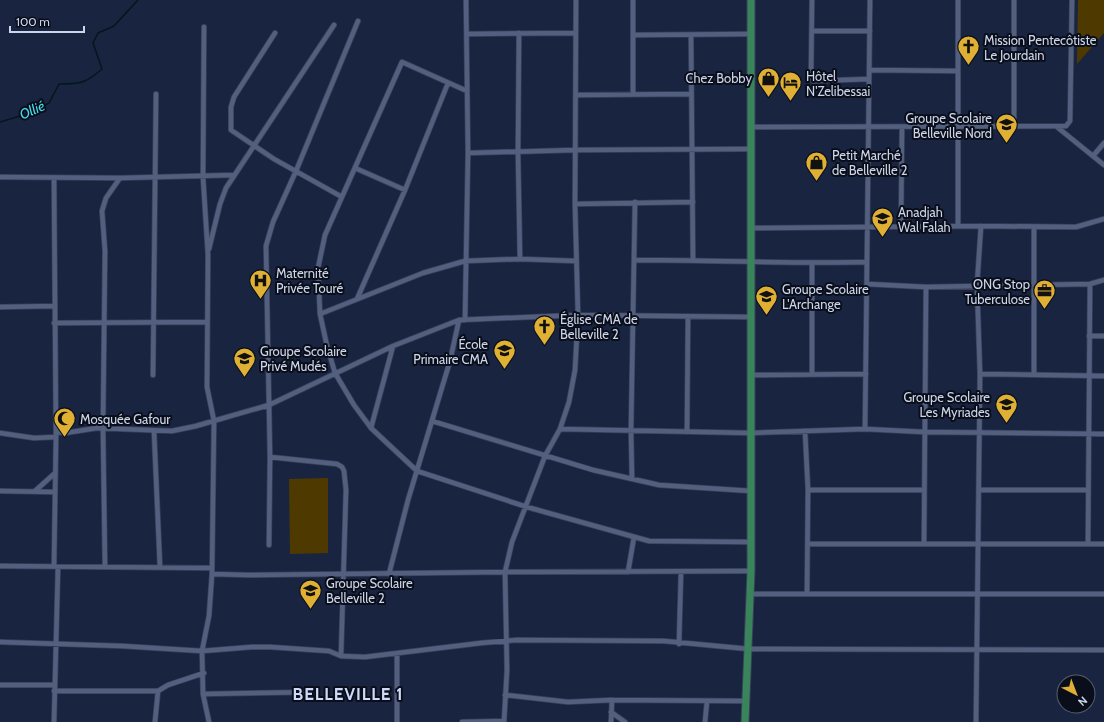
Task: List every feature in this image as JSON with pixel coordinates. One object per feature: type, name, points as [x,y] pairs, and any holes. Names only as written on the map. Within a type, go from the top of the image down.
[{"type":"main road","points":[[745,722],[751,594],[751,0]]},
{"type":"street","points":[[465,320],[468,153],[466,0]]},
{"type":"street","points":[[462,722],[504,722],[507,641],[505,572],[512,542],[527,507],[545,456],[560,429],[569,402],[575,370],[578,315],[575,204],[576,0]]},
{"type":"street","points":[[633,0],[633,94]]},
{"type":"street","points":[[812,0],[813,81],[869,79]]},
{"type":"street","points":[[865,429],[866,262],[870,126],[870,0]]},
{"type":"street","points":[[958,0],[958,226]]},
{"type":"street","points":[[1014,0],[1014,126]]},
{"type":"street","points":[[751,127],[1066,126],[1070,121],[1072,0]]},
{"type":"street","points":[[270,544],[266,246],[272,222],[296,171],[358,21]]},
{"type":"street","points":[[208,255],[220,204],[234,175],[334,25]]},
{"type":"street","points":[[204,27],[203,177],[208,255],[207,387],[214,421],[212,574],[209,616],[202,651],[204,673],[203,694],[209,722],[214,722]]},
{"type":"street","points":[[812,31],[870,31]]},
{"type":"street","points":[[519,33],[518,152],[520,259]]},
{"type":"street","points":[[467,34],[576,33]]},
{"type":"street","points":[[275,34],[234,97],[231,107],[231,130],[254,146],[342,197]]},
{"type":"street","points":[[632,35],[751,34]]},
{"type":"street","points":[[691,35],[693,260]]},
{"type":"street","points":[[467,91],[402,62],[321,247],[318,268],[320,314],[327,346],[336,373],[354,405],[371,428],[417,471],[527,507],[649,541],[751,542]]},
{"type":"street","points":[[870,70],[958,71]]},
{"type":"street","points":[[357,299],[405,190],[448,83]]},
{"type":"street","points":[[153,375],[156,94]]},
{"type":"street","points":[[576,95],[692,94]]},
{"type":"street","points":[[900,226],[902,127]]},
{"type":"street","points":[[1057,127],[1104,165]]},
{"type":"street","points":[[1093,156],[1104,143]]},
{"type":"street","points":[[468,153],[575,150],[751,149]]},
{"type":"street","points":[[355,168],[405,190]]},
{"type":"street","points":[[0,177],[120,178],[234,175]]},
{"type":"street","points":[[54,178],[54,323],[57,442],[54,474],[57,643],[54,685],[54,722]]},
{"type":"street","points":[[105,567],[103,428],[105,251],[102,211],[106,198],[120,178]]},
{"type":"street","points":[[632,479],[631,431],[634,202]]},
{"type":"street","points":[[575,204],[693,202]]},
{"type":"street","points":[[751,228],[900,226],[1076,227],[1104,219]]},
{"type":"street","points":[[976,722],[980,433],[977,285],[980,226]]},
{"type":"street","points":[[1034,227],[1034,375]]},
{"type":"street","points":[[320,314],[424,273],[465,261],[520,259],[576,261]]},
{"type":"street","points":[[634,260],[812,263],[866,262]]},
{"type":"street","points":[[812,263],[812,373]]},
{"type":"street","points":[[867,284],[926,287],[1090,284],[1104,280]]},
{"type":"street","points":[[1088,544],[1090,284]]},
{"type":"street","points":[[924,544],[926,287]]},
{"type":"street","points":[[0,307],[35,305],[54,306]]},
{"type":"street","points":[[0,433],[34,438],[103,428],[154,431],[182,430],[269,404],[393,346],[458,320],[578,315],[633,317],[751,317]]},
{"type":"street","points":[[687,432],[688,317]]},
{"type":"street","points":[[389,574],[417,471],[450,361],[458,320]]},
{"type":"street","points":[[54,323],[207,322]]},
{"type":"street","points":[[1089,336],[1104,336]]},
{"type":"street","points":[[371,428],[393,346]]},
{"type":"street","points":[[751,375],[812,373],[866,374]]},
{"type":"street","points":[[980,374],[1104,376]]},
{"type":"street","points":[[432,421],[593,470],[659,485],[751,491]]},
{"type":"street","points":[[560,429],[751,433],[865,429],[924,432],[1104,434]]},
{"type":"street","points":[[805,430],[808,490],[807,594]]},
{"type":"street","points":[[154,431],[160,567]]},
{"type":"street","points":[[270,457],[337,464],[342,467],[346,490],[340,656]]},
{"type":"street","points":[[35,491],[54,474]]},
{"type":"street","points":[[808,490],[924,490]]},
{"type":"street","points":[[979,490],[1088,490]]},
{"type":"street","points":[[0,491],[54,492]]},
{"type":"street","points":[[628,572],[634,537]]},
{"type":"street","points":[[808,544],[1104,544]]},
{"type":"street","points":[[0,566],[212,568]]},
{"type":"street","points":[[212,574],[751,571]]},
{"type":"street","points":[[679,644],[680,572]]},
{"type":"street","points":[[751,594],[1104,594]]},
{"type":"street","points":[[0,642],[57,643],[202,651],[270,647],[329,651],[340,656],[397,654],[448,646],[507,641],[646,641],[749,649],[976,651],[1104,650]]},
{"type":"street","points":[[397,654],[397,722]]},
{"type":"street","points":[[54,691],[158,691],[168,685],[204,673]]},
{"type":"street","points":[[0,685],[54,685]]},
{"type":"street","points":[[155,722],[158,691]]},
{"type":"street","points":[[203,694],[317,692]]},
{"type":"street","points":[[505,695],[558,702],[612,700],[745,701]]},
{"type":"street","points":[[611,722],[612,700]]},
{"type":"street","points":[[704,722],[707,701]]},
{"type":"street","points":[[611,712],[625,722]]},
{"type":"shaded area","points":[[1078,0],[1104,0],[1104,33],[1077,64]]},
{"type":"shaded area","points":[[328,478],[328,553],[290,554],[289,479]]},
{"type":"waterway","name":"Ollié","points":[[0,122],[33,112],[49,103],[59,84],[83,82],[102,69],[93,43],[98,33],[114,26],[138,0]]},
{"type":"place","name":"Mission Pentecôtiste Le Jourdain","points":[[969,66]]},
{"type":"place","name":"Chez Bobby","points":[[768,98]]},
{"type":"place","name":"Hôtel N'Zelibessai","points":[[791,102]]},
{"type":"place","name":"Groupe Scolaire Belleville Nord","points":[[1007,144]]},
{"type":"place","name":"Petit Marché de Belleville 2","points":[[816,182]]},
{"type":"place","name":"Anadjah Wal Falah","points":[[883,238]]},
{"type":"place","name":"Maternité Privée Touré","points":[[261,300]]},
{"type":"place","name":"ONG Stop Tuberculose","points":[[1045,310]]},
{"type":"place","name":"Groupe Scolaire L'Archange","points":[[766,316]]},
{"type":"place","name":"Église CMA de Belleville 2","points":[[544,346]]},
{"type":"place","name":"École Primaire CMA","points":[[504,370]]},
{"type":"place","name":"Groupe Scolaire Privé Mudés","points":[[244,378]]},
{"type":"place","name":"Groupe Scolaire Les Myriades","points":[[1006,424]]},
{"type":"place","name":"Mosquée Gafour","points":[[65,438]]},
{"type":"place","name":"Groupe Scolaire Belleville 2","points":[[310,610]]},
{"type":"district","name":"BELLEVILLE 1","points":[[348,694]]}]
